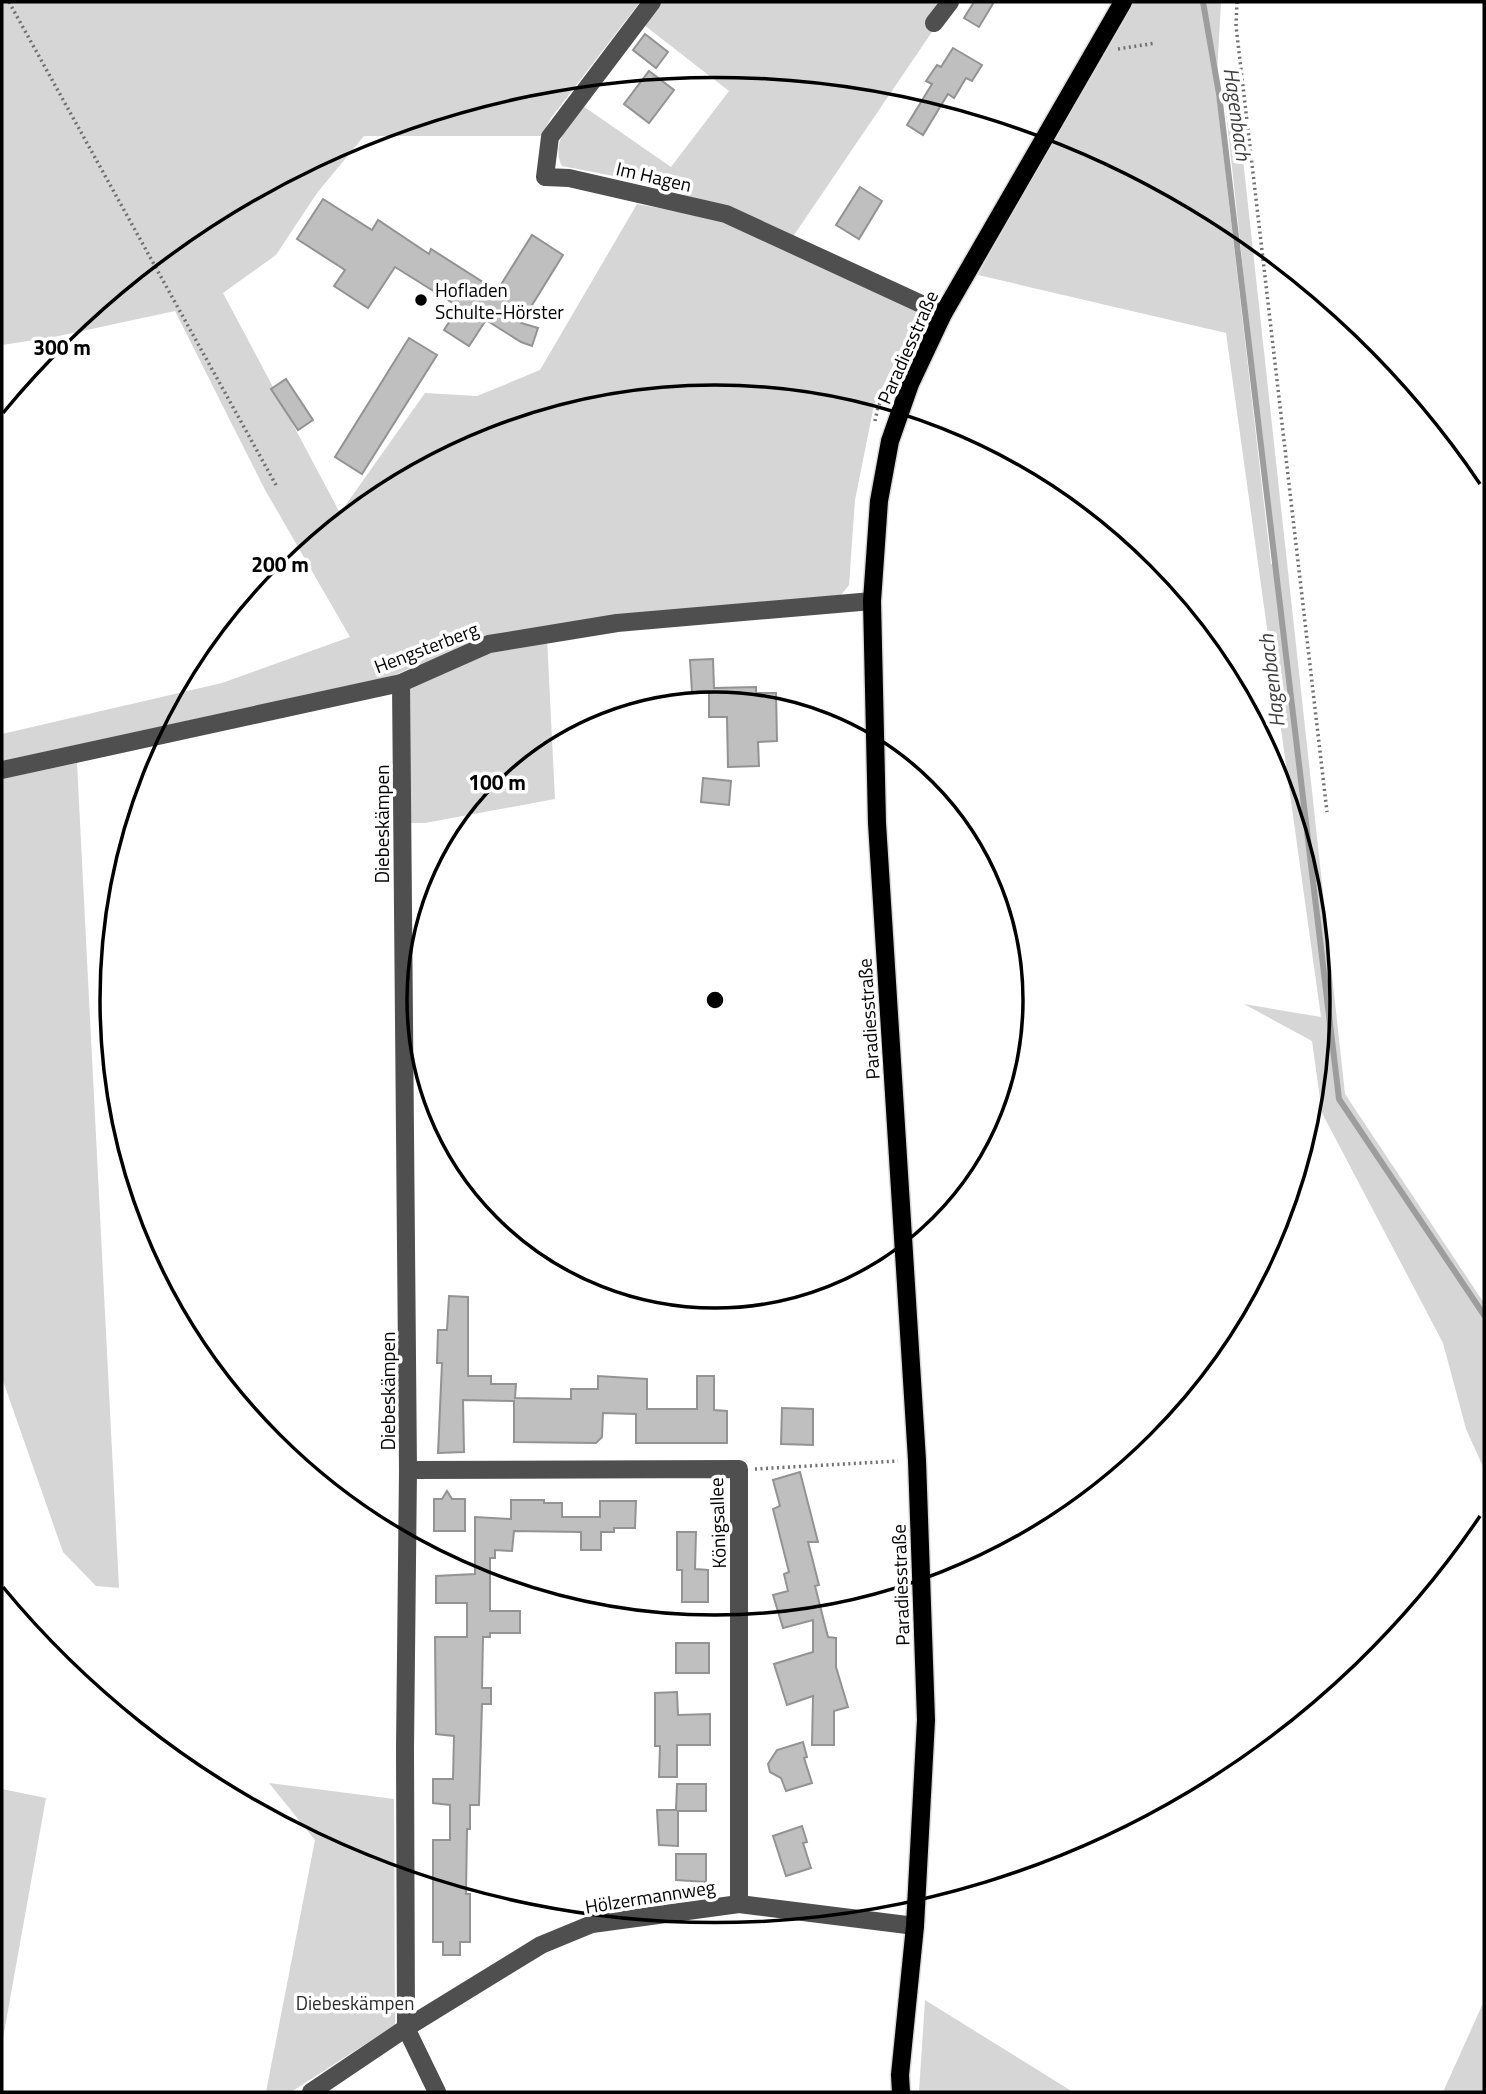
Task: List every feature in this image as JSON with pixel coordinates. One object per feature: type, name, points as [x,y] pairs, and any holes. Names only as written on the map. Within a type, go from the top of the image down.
[{"type":"main road","name":"Paradiesstraße","points":[[901,2092],[900,2075],[915,1926],[926,1720],[917,1460],[877,823],[872,601],[879,501],[890,441],[909,384],[943,314],[1123,2]]},
{"type":"street","name":"Im Hagen","points":[[652,2],[550,137],[545,177],[569,178],[726,214],[943,314]]},
{"type":"street","points":[[933,23],[950,2]]},
{"type":"street","name":"Hengsterberg","points":[[2,770],[401,683],[489,644],[617,623],[872,601]]},
{"type":"street","name":"Diebeskämpen","points":[[401,683],[408,1470],[406,2028],[436,2092]]},
{"type":"street","name":"Königsallee","points":[[408,1470],[739,1469],[739,1904]]},
{"type":"street","name":"Hölzermannweg","points":[[311,2092],[406,2028],[541,1945],[592,1924],[739,1904],[915,1926]]},
{"type":"path","points":[[9,2],[276,485]]},
{"type":"path","points":[[1237,2],[1236,26],[1327,812]]},
{"type":"path","points":[[1115,49],[1156,43]]},
{"type":"path","points":[[739,1469],[917,1460]]},
{"type":"green space","points":[[2,2],[640,2],[551,118],[541,136],[364,136],[317,193],[276,255],[223,293],[340,513],[425,393],[477,396],[540,370],[637,204],[719,219],[919,311],[874,405],[855,500],[849,585],[841,595],[487,637],[392,676],[2,761],[2,734],[222,683],[350,637],[264,488],[175,311],[54,337],[2,345]]},
{"type":"green space","points":[[662,2],[938,2],[926,20],[936,26],[792,238],[680,193],[680,189],[562,166],[558,149],[560,142],[567,127],[583,106],[671,167],[729,91],[644,25]]},
{"type":"green space","points":[[1128,2],[1221,2],[1216,92],[1271,564],[1275,563],[1225,103],[1237,104],[1345,1094],[1484,1303],[1484,1469],[1466,1429],[1443,1343],[1322,1113],[1312,1041],[1244,1004],[1321,1017],[1226,333],[978,275],[1087,72]]},
{"type":"green space","points":[[547,638],[555,799],[425,823],[407,823],[404,686],[489,647]]},
{"type":"green space","points":[[77,763],[119,1588],[96,1586],[63,1552],[2,1378],[2,779]]},
{"type":"green space","points":[[269,1783],[394,1799],[395,2025],[291,2092],[266,2092],[315,1840]]},
{"type":"green space","points":[[2,1789],[46,1798],[2,2044]]},
{"type":"green space","points":[[925,2000],[1073,2092],[919,2092]]},
{"type":"green space","points":[[1484,2001],[1484,2092],[1443,2092]]},
{"type":"building","points":[[974,2],[994,2],[979,27],[964,18]]},
{"type":"building","points":[[645,34],[668,52],[656,68],[633,50]]},
{"type":"building","points":[[953,48],[982,65],[972,81],[966,78],[954,98],[948,94],[923,135],[907,125],[932,84],[926,81],[937,65],[941,67]]},
{"type":"building","points":[[649,71],[674,90],[649,123],[624,104]]},
{"type":"building","points":[[860,187],[882,201],[859,239],[836,225]]},
{"type":"building","points":[[323,199],[372,230],[378,220],[429,254],[431,249],[497,291],[532,235],[563,255],[521,323],[538,328],[532,346],[486,320],[469,346],[444,330],[459,307],[395,267],[368,308],[334,286],[345,270],[297,239]]},
{"type":"building","points":[[409,338],[437,355],[362,474],[335,457]]},
{"type":"building","points":[[286,379],[313,420],[298,430],[271,389]]},
{"type":"building","points":[[713,659],[714,688],[756,687],[756,693],[776,693],[777,741],[758,742],[759,766],[728,767],[727,717],[709,717],[709,691],[692,692],[690,660]]},
{"type":"building","points":[[703,778],[731,781],[729,805],[701,802]]},
{"type":"building","points":[[449,1296],[468,1297],[468,1376],[491,1376],[491,1384],[516,1384],[515,1398],[571,1399],[571,1389],[598,1389],[598,1376],[647,1379],[647,1409],[697,1409],[697,1376],[714,1376],[714,1410],[727,1411],[727,1443],[636,1443],[636,1414],[603,1413],[602,1437],[596,1443],[514,1442],[514,1401],[463,1400],[464,1452],[438,1453],[442,1363],[437,1363],[438,1330],[447,1330]]},
{"type":"building","points":[[782,1408],[813,1409],[813,1445],[781,1444]]},
{"type":"building","points":[[800,1472],[818,1542],[808,1542],[819,1585],[815,1586],[828,1637],[836,1638],[836,1667],[848,1707],[834,1711],[834,1745],[812,1745],[813,1696],[787,1705],[774,1664],[813,1652],[813,1620],[783,1628],[773,1595],[788,1591],[784,1574],[789,1572],[773,1509],[780,1506],[773,1480]]},
{"type":"building","points":[[447,1491],[452,1499],[465,1499],[465,1531],[434,1531],[434,1499],[442,1499]]},
{"type":"building","points":[[511,1500],[562,1503],[562,1517],[600,1517],[600,1501],[636,1501],[635,1528],[614,1528],[614,1532],[601,1532],[601,1550],[581,1550],[581,1532],[514,1531],[512,1551],[495,1550],[495,1558],[490,1558],[490,1611],[520,1611],[520,1633],[490,1633],[490,1637],[483,1637],[482,1688],[491,1688],[491,1704],[482,1704],[479,1805],[470,1805],[470,1829],[467,1829],[466,1894],[470,1894],[470,1942],[460,1942],[460,1955],[443,1955],[443,1942],[433,1942],[433,1840],[450,1840],[450,1805],[433,1803],[433,1779],[453,1779],[454,1736],[436,1734],[435,1637],[467,1637],[467,1603],[436,1603],[436,1576],[475,1574],[475,1517],[511,1519]]},
{"type":"building","points":[[677,1532],[696,1532],[695,1569],[708,1570],[708,1602],[682,1602],[682,1570],[677,1570]]},
{"type":"building","points":[[676,1643],[709,1643],[709,1673],[676,1673]]},
{"type":"building","points":[[677,1692],[678,1715],[710,1714],[710,1745],[677,1745],[677,1777],[659,1777],[660,1746],[655,1746],[655,1693]]},
{"type":"building","points":[[803,1742],[807,1757],[804,1758],[812,1783],[786,1791],[781,1778],[770,1772],[768,1764],[777,1750]]},
{"type":"building","points":[[677,1784],[706,1784],[706,1811],[678,1811],[678,1846],[659,1845],[657,1810],[676,1810]]},
{"type":"building","points":[[802,1826],[807,1842],[803,1843],[811,1868],[786,1876],[773,1836]]},
{"type":"building","points":[[676,1854],[706,1854],[706,1882],[676,1880]]},
{"type":"waterway","name":"Hagenbach","points":[[1203,2],[1219,94],[1339,1099],[1484,1315]]},
{"type":"place","name":"Hofladen Schulte-Hörster","points":[[421,300]]}]
